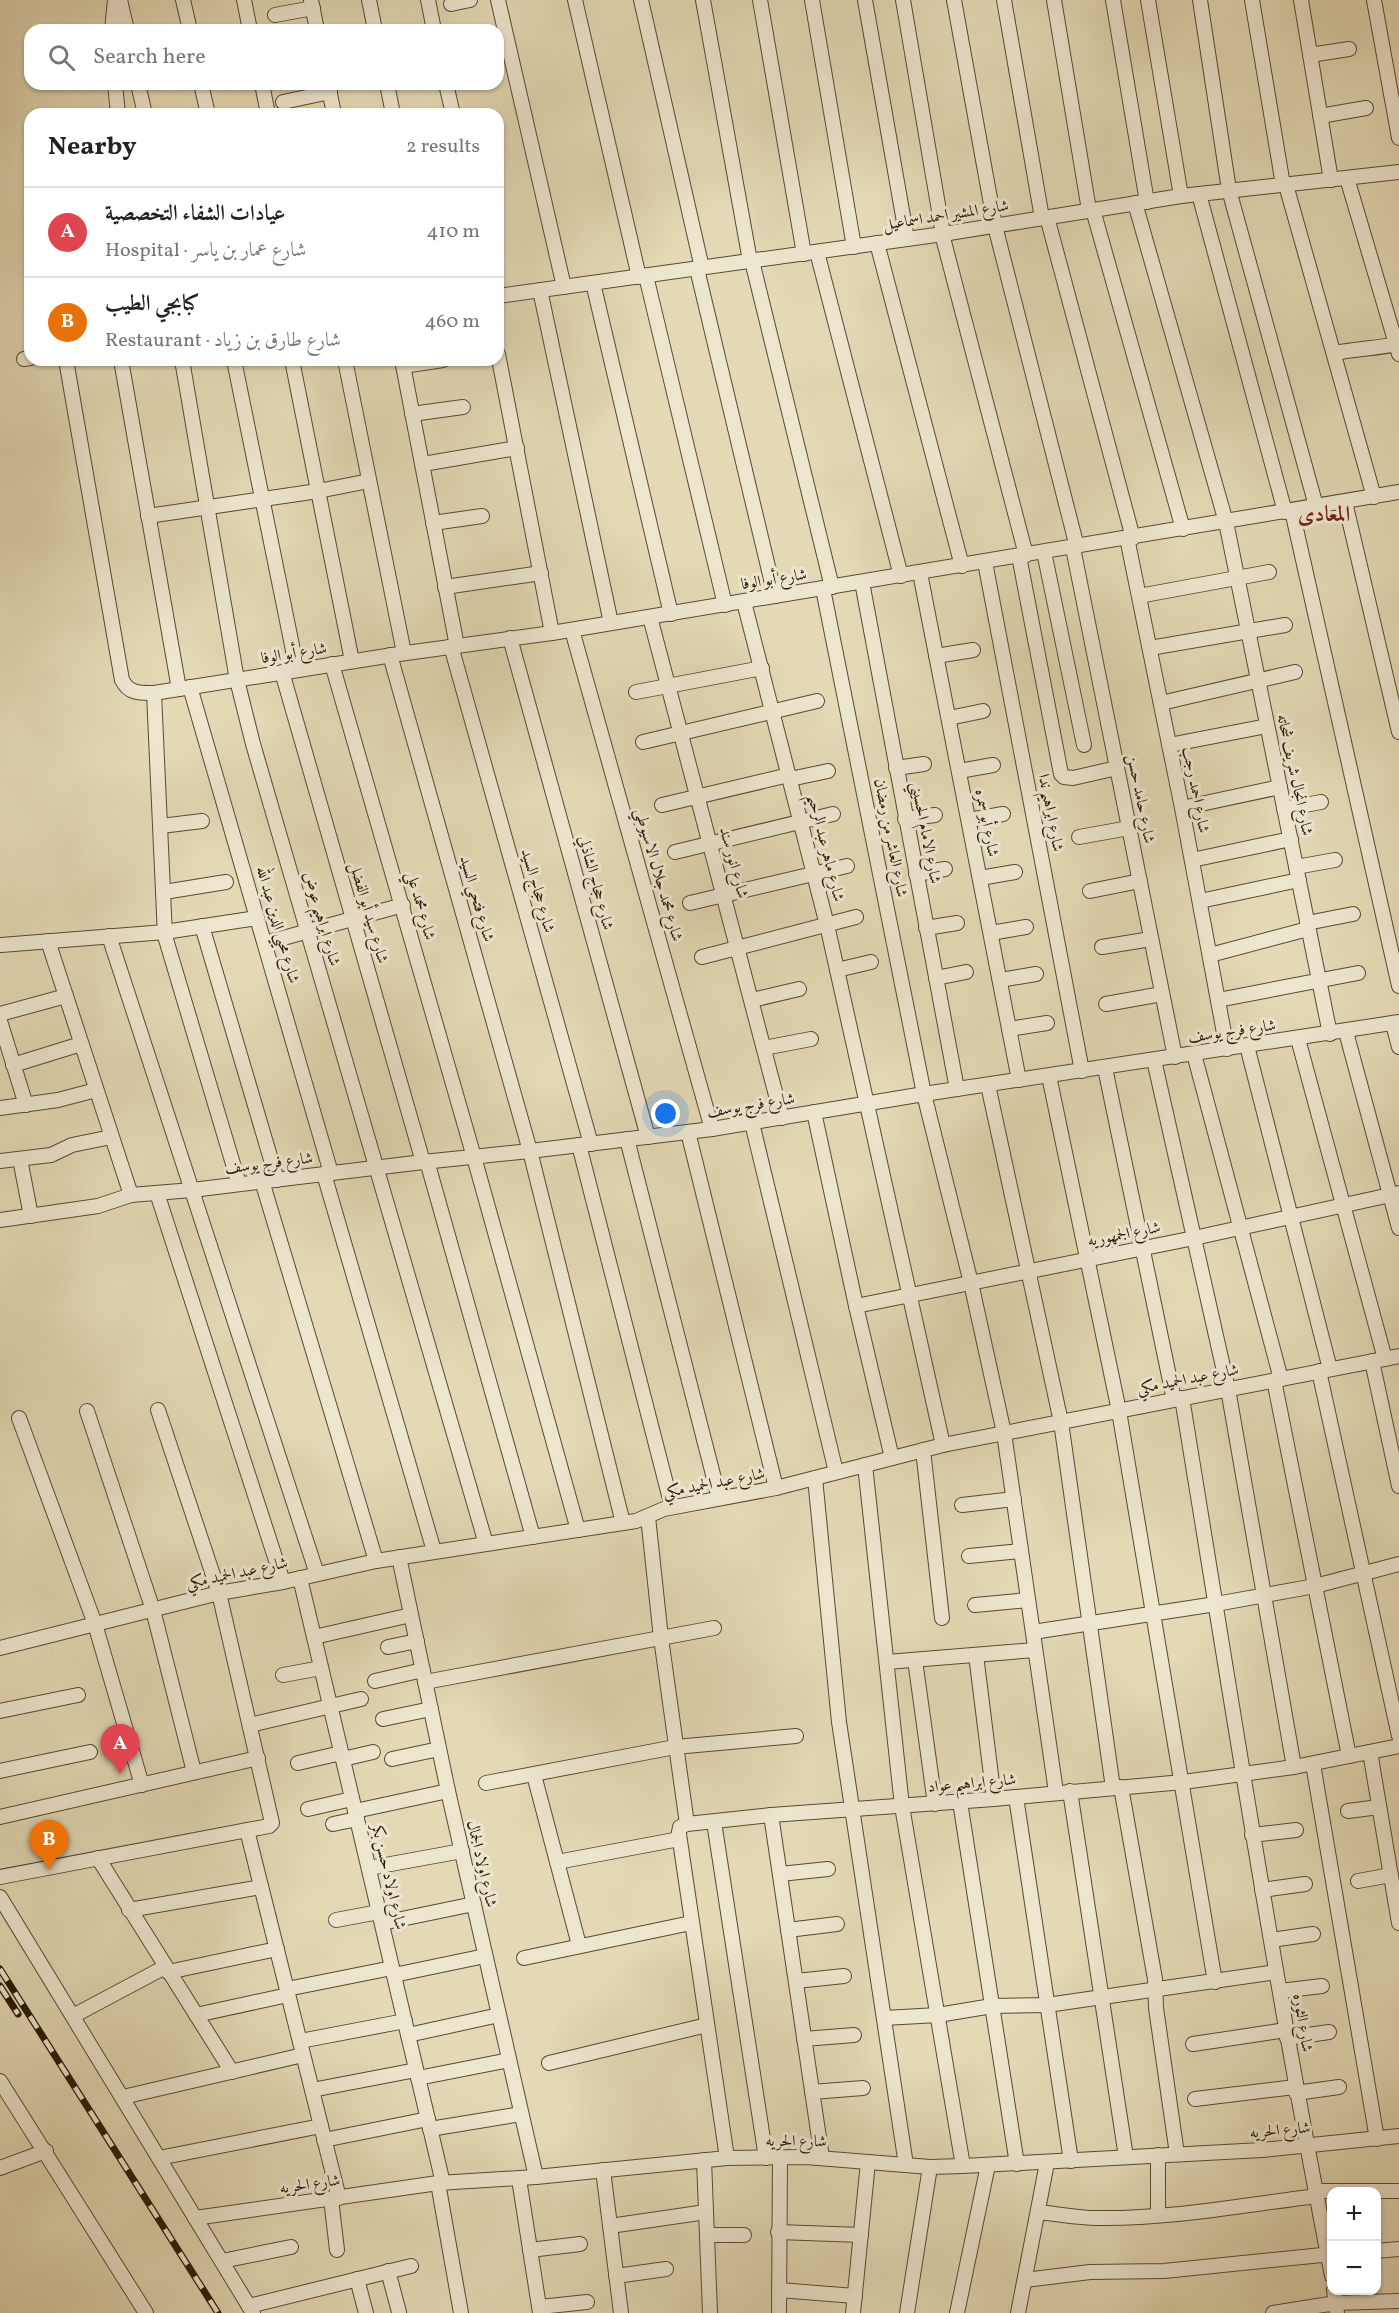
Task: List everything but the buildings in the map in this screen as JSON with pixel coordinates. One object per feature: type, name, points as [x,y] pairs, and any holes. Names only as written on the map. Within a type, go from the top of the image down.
[{"type":"street","points":[[113,24],[115,0]]},
{"type":"street","points":[[120,0],[126,24]]},
{"type":"street","points":[[183,0],[189,24]]},
{"type":"street","points":[[244,0],[249,24]]},
{"type":"street","points":[[369,0],[374,24]]},
{"type":"street","points":[[428,0],[433,24]]},
{"type":"street","points":[[451,4],[471,0]]},
{"type":"street","points":[[498,0],[504,24]]},
{"type":"street","points":[[575,0],[725,605]]},
{"type":"street","points":[[641,0],[699,268],[775,596]]},
{"type":"street","name":"شارع العاشر من رمضان","points":[[703,0],[751,261],[828,588],[924,1094],[971,1283],[1004,1433],[1035,1650],[1102,1998],[1126,2157]]},
{"type":"street","points":[[760,0],[810,253],[901,576]]},
{"type":"street","points":[[812,0],[854,247]]},
{"type":"street","points":[[864,0],[907,239]]},
{"type":"street","points":[[903,0],[943,234],[1022,556],[1061,774],[1064,777],[1073,778],[1117,768]]},
{"type":"street","name":"شارع حامد حسن","points":[[954,0],[995,226],[1075,547],[1175,1057]]},
{"type":"street","name":"شارع احمد رجب","points":[[1004,0],[1044,218],[1130,538],[1139,596],[1227,1049]]},
{"type":"street","points":[[1054,0],[1091,210],[1183,529]]},
{"type":"street","name":"شارع انجال شريف شحاته","points":[[1113,0],[1141,203],[1226,522],[1330,1034]]},
{"type":"street","points":[[1148,0],[1182,195]]},
{"type":"street","points":[[1200,0],[1229,190],[1316,506]]},
{"type":"street","points":[[1252,0],[1285,184],[1374,497]]},
{"type":"street","points":[[1300,0],[1331,180]]},
{"type":"street","points":[[1374,0],[1399,138]]},
{"type":"street","points":[[275,15],[312,4],[316,24]]},
{"type":"street","points":[[504,26],[564,287]]},
{"type":"street","points":[[1310,55],[1349,49]]},
{"type":"street","points":[[116,90],[117,108]]},
{"type":"street","points":[[139,90],[144,108]]},
{"type":"street","points":[[202,90],[207,108]]},
{"type":"street","points":[[263,90],[267,108]]},
{"type":"street","points":[[283,102],[322,90]]},
{"type":"street","points":[[329,90],[333,108]]},
{"type":"street","points":[[388,90],[392,108]]},
{"type":"street","points":[[447,90],[452,108]]},
{"type":"street","points":[[1320,116],[1366,108]]},
{"type":"street","name":"شارع المشير احمد اسماعيل","points":[[504,295],[943,234],[1182,195],[1399,172]]},
{"type":"street","points":[[1334,353],[1356,349],[1398,347],[1347,178]]},
{"type":"street","points":[[1199,194],[1288,511],[1399,986]]},
{"type":"street","points":[[877,243],[962,566]]},
{"type":"street","points":[[593,283],[671,614]]},
{"type":"street","points":[[540,290],[611,623]]},
{"type":"street","points":[[67,366],[122,680],[131,691],[154,693],[165,932],[239,1184]]},
{"type":"street","name":"شارع محيي الدين عبد الله","points":[[122,366],[148,516],[185,688],[257,918],[434,1551]]},
{"type":"street","name":"شارع ابراهيم عوض","points":[[183,366],[237,680],[252,744],[486,1544]]},
{"type":"street","points":[[235,366],[297,670]]},
{"type":"street","points":[[293,366],[352,661]]},
{"type":"street","points":[[346,366],[404,653]]},
{"type":"street","name":"شارع حجاج السيد","points":[[403,366],[446,587],[454,646],[585,1145],[672,1507]]},
{"type":"street","points":[[500,366],[552,633]]},
{"type":"street","points":[[412,414],[463,407]]},
{"type":"street","points":[[423,464],[517,448]]},
{"type":"street","points":[[148,516],[318,492],[369,481]]},
{"type":"street","name":"شارع أبو الوفا","points":[[154,693],[390,655],[572,630],[1316,506],[1398,495]]},
{"type":"street","points":[[1345,502],[1399,732]]},
{"type":"street","points":[[433,523],[482,516]]},
{"type":"street","points":[[1044,552],[1084,745]]},
{"type":"street","name":"شارع ابراهيم ندا","points":[[985,562],[1082,1071]]},
{"type":"street","points":[[1139,596],[1269,572]]},
{"type":"street","points":[[446,587],[540,573]]},
{"type":"street","name":"شارع أبو سمره","points":[[920,573],[1019,1080]]},
{"type":"street","name":"شارع الامام الحسيني","points":[[862,582],[957,1089]]},
{"type":"street","name":"شارع ماهر عبد الرحيم","points":[[744,602],[827,925],[943,1445]]},
{"type":"street","name":"شارع انور سند","points":[[650,617],[739,947],[782,1118]]},
{"type":"street","points":[[1150,648],[1285,625]]},
{"type":"street","name":"شارع محمد جلال الاسيوطي","points":[[572,630],[712,1129]]},
{"type":"street","name":"شارع حجاج الشاذلي","points":[[510,638],[648,1137]]},
{"type":"street","points":[[936,656],[973,650]]},
{"type":"street","name":"شارع فتحي السيد","points":[[390,655],[530,1152],[623,1523]]},
{"type":"street","name":"شارع محمد علي","points":[[332,664],[474,1157],[578,1530]]},
{"type":"street","points":[[636,692],[762,668]]},
{"type":"street","name":"شارع سيد أبو الفضل","points":[[282,672],[352,920],[425,1161],[533,1537]]},
{"type":"street","points":[[1161,703],[1295,672]]},
{"type":"street","points":[[643,742],[817,701]]},
{"type":"street","points":[[949,718],[983,711]]},
{"type":"street","points":[[1169,745],[1267,726]]},
{"type":"street","points":[[896,768],[924,764]]},
{"type":"street","points":[[959,771],[993,765]]},
{"type":"street","points":[[662,805],[828,771]]},
{"type":"street","points":[[1182,808],[1280,787]]},
{"type":"street","points":[[1284,809],[1321,801]]},
{"type":"street","points":[[675,852],[833,814]]},
{"type":"street","points":[[969,819],[1003,814]]},
{"type":"street","points":[[905,819],[935,815]]},
{"type":"street","points":[[161,826],[202,821]]},
{"type":"street","points":[[1079,837],[1129,828]]},
{"type":"street","points":[[1192,860],[1291,839]]},
{"type":"street","points":[[1200,901],[1335,860]]},
{"type":"street","points":[[690,903],[847,867]]},
{"type":"street","points":[[916,874],[945,869]]},
{"type":"street","points":[[980,878],[1015,872]]},
{"type":"street","points":[[1090,891],[1140,881]]},
{"type":"street","points":[[164,892],[226,882]]},
{"type":"street","points":[[264,943],[402,905]]},
{"type":"street","points":[[1210,955],[1353,914]]},
{"type":"street","points":[[702,957],[856,917]]},
{"type":"street","points":[[0,945],[165,932],[257,918]]},
{"type":"street","points":[[926,928],[957,923]]},
{"type":"street","points":[[202,926],[269,1180],[376,1561]]},
{"type":"street","points":[[991,933],[1026,927]]},
{"type":"street","points":[[109,936],[317,1574]]},
{"type":"street","points":[[1102,947],[1151,939]]},
{"type":"street","points":[[48,941],[131,1195]]},
{"type":"street","points":[[837,970],[871,962]]},
{"type":"street","points":[[936,978],[966,972]]},
{"type":"street","points":[[1218,999],[1358,973]]},
{"type":"street","points":[[1000,980],[1036,974]]},
{"type":"street","points":[[752,999],[800,988]]},
{"type":"street","points":[[1106,1004],[1162,994]]},
{"type":"street","points":[[0,1014],[66,996]]},
{"type":"street","points":[[0,1021],[26,1105]]},
{"type":"street","points":[[1010,1029],[1047,1023]]},
{"type":"street","points":[[1396,1023],[1399,1047]]},
{"type":"street","name":"شارع فرج يوسف","points":[[0,1220],[98,1206],[131,1195],[192,1190],[425,1161],[530,1152],[712,1129],[924,1094],[1396,1023]]},
{"type":"street","points":[[1346,1032],[1395,1194],[1399,1228]]},
{"type":"street","points":[[764,1048],[811,1039]]},
{"type":"street","points":[[1298,1039],[1343,1205],[1378,1360],[1399,1486]]},
{"type":"street","points":[[13,1065],[81,1044]]},
{"type":"street","points":[[1247,1046],[1291,1217],[1325,1370],[1364,1573],[1399,1736]]},
{"type":"street","points":[[1194,1054],[1241,1228],[1278,1380],[1315,1586],[1349,1756]]},
{"type":"street","points":[[1154,1060],[1228,1389],[1294,1767]]},
{"type":"street","name":"شارع الثوره","points":[[1105,1068],[1142,1248],[1178,1399],[1216,1604],[1242,1775],[1296,2090],[1327,2245]]},
{"type":"street","points":[[1049,1076],[1119,1411],[1215,1982]]},
{"type":"street","points":[[988,1085],[1061,1422],[1090,1623],[1117,1787],[1155,1979],[1177,2154]]},
{"type":"street","points":[[0,1108],[58,1100],[96,1090]]},
{"type":"street","points":[[814,1112],[892,1458]]},
{"type":"street","points":[[752,1123],[836,1473]]},
{"type":"street","points":[[688,1132],[776,1488]]},
{"type":"street","points":[[0,1161],[51,1155],[72,1145],[111,1137]]},
{"type":"street","points":[[627,1139],[719,1497]]},
{"type":"street","points":[[20,1159],[32,1216]]},
{"type":"street","points":[[157,1193],[283,1582]]},
{"type":"street","name":"شارع الجمهوريه","points":[[856,1306],[1194,1238],[1395,1194]]},
{"type":"street","name":"شارع عبد الحميد مكي","points":[[0,1648],[219,1593],[399,1557],[623,1523],[648,1517],[672,1507],[776,1488],[943,1445],[1399,1356]]},
{"type":"street","points":[[0,1877],[271,1825],[273,1820],[219,1593],[158,1410]]},
{"type":"street","points":[[87,1411],[153,1610],[195,1772]]},
{"type":"street","points":[[19,1418],[95,1624],[142,1785]]},
{"type":"street","points":[[923,1450],[942,1618]]},
{"type":"street","points":[[865,1465],[902,1806],[963,2166]]},
{"type":"street","points":[[815,1478],[839,1722],[906,2165]]},
{"type":"street","points":[[962,1505],[1014,1499]]},
{"type":"street","points":[[648,1517],[675,1747],[691,1923],[727,2158]]},
{"type":"street","points":[[969,1556],[1021,1551]]},
{"type":"street","name":"شارع اولاد الجمال","points":[[399,1557],[448,1791],[536,2177]]},
{"type":"street","points":[[1033,1632],[1263,1596],[1315,1586],[1399,1564]]},
{"type":"street","name":"شارع اولاد حسن بكر","points":[[300,1578],[429,2124],[441,2183],[461,2313]]},
{"type":"street","points":[[975,1605],[1028,1600]]},
{"type":"street","points":[[314,1637],[411,1615]]},
{"type":"street","points":[[375,1681],[424,1676],[714,1628]]},
{"type":"street","points":[[388,1647],[417,1641]]},
{"type":"street","points":[[887,1662],[1035,1650]]},
{"type":"street","points":[[976,1655],[994,1799]]},
{"type":"street","points":[[915,1660],[935,1804]]},
{"type":"street","points":[[283,1675],[321,1668]]},
{"type":"street","points":[[0,1711],[78,1695]]},
{"type":"street","points":[[250,1725],[361,1699]]},
{"type":"street","points":[[383,1719],[431,1709]]},
{"type":"street","points":[[486,1783],[675,1747],[796,1736]]},
{"type":"street","name":"شارع ابراهيم عواد","points":[[557,1862],[674,1840],[683,1829],[714,1822],[771,1815],[960,1802],[1183,1782],[1313,1764],[1399,1746]]},
{"type":"street","points":[[392,1759],[439,1749]]},
{"type":"street","points":[[0,1771],[90,1752]]},
{"type":"street","points":[[298,1763],[373,1752]]},
{"type":"street","points":[[1370,1752],[1399,1923]]},
{"type":"street","points":[[0,1817],[258,1758]]},
{"type":"street","points":[[1313,1764],[1377,2139]]},
{"type":"street","points":[[534,1775],[579,1946]]},
{"type":"street","points":[[308,1809],[355,1810],[448,1791]]},
{"type":"street","points":[[1016,1797],[1071,2161]]},
{"type":"street","points":[[960,1802],[1017,2164]]},
{"type":"street","points":[[1348,1812],[1379,1807]]},
{"type":"street","points":[[333,1824],[355,1810]]},
{"type":"street","points":[[771,1815],[822,2158]]},
{"type":"street","points":[[714,1822],[773,2157],[778,2232],[779,2313]]},
{"type":"street","points":[[247,1830],[323,2133],[335,2199],[337,2250]]},
{"type":"street","points":[[1252,1835],[1296,1830]]},
{"type":"street","points":[[369,1868],[462,1851]]},
{"type":"street","points":[[98,1858],[232,2072]]},
{"type":"street","points":[[780,1874],[828,1869]]},
{"type":"street","points":[[1358,1881],[1391,1875]]},
{"type":"street","points":[[1262,1890],[1305,1884]]},
{"type":"street","points":[[129,1910],[261,1887]]},
{"type":"street","points":[[0,1897],[251,2309],[411,2266]]},
{"type":"street","points":[[336,1920],[380,1918],[474,1904]]},
{"type":"street","points":[[524,1958],[691,1923]]},
{"type":"street","points":[[788,1930],[837,1924]]},
{"type":"street","points":[[1271,1940],[1313,1934]]},
{"type":"street","points":[[73,2016],[167,1970],[277,1949]]},
{"type":"street","points":[[196,2015],[287,1992],[485,1956]]},
{"type":"street","points":[[884,2018],[938,2015],[992,2006],[1047,2005],[1276,1972]]},
{"type":"street","points":[[796,1981],[844,1976]]},
{"type":"street","points":[[1280,1991],[1322,1986]]},
{"type":"street","points":[[300,2041],[499,2015]]},
{"type":"street","points":[[549,2063],[707,2025]]},
{"type":"street","points":[[1193,2044],[1329,2032]]},
{"type":"street","points":[[804,2039],[854,2035]]},
{"type":"street","points":[[123,2097],[303,2055]]},
{"type":"street","points":[[312,2090],[509,2060]]},
{"type":"street","points":[[0,2081],[146,2313]]},
{"type":"street","points":[[1195,2099],[1339,2087]]},
{"type":"street","points":[[812,2092],[862,2088]]},
{"type":"street","points":[[159,2158],[323,2133],[521,2114]]},
{"type":"street","name":"شارع الحريه","points":[[195,2218],[441,2183],[519,2179],[727,2158],[822,2158],[930,2167],[963,2166],[1047,2163],[1307,2145],[1399,2136]]},
{"type":"street","points":[[0,2168],[45,2151]]},
{"type":"street","points":[[1158,2155],[1158,2215]]},
{"type":"street","points":[[704,2160],[710,2313]]},
{"type":"street","points":[[853,2313],[868,2162]]},
{"type":"street","points":[[1018,2313],[1047,2163]]},
{"type":"street","points":[[957,2313],[988,2165]]},
{"type":"street","points":[[907,2313],[930,2167]]},
{"type":"street","points":[[603,2170],[621,2313]]},
{"type":"street","points":[[519,2179],[540,2310],[587,2302]]},
{"type":"street","points":[[1039,2211],[1097,2218],[1158,2215],[1316,2194],[1399,2190]]},
{"type":"street","points":[[610,2226],[706,2212]]},
{"type":"street","points":[[778,2232],[861,2235]]},
{"type":"street","points":[[707,2235],[744,2235]]},
{"type":"street","points":[[530,2250],[580,2244]]},
{"type":"street","points":[[222,2261],[291,2247]]},
{"type":"street","points":[[1381,2251],[1399,2250]]},
{"type":"street","points":[[1025,2280],[1090,2272],[1164,2271],[1327,2254]]},
{"type":"street","points":[[616,2276],[666,2269]]},
{"type":"street","points":[[388,2271],[399,2312]]},
{"type":"street","points":[[357,2279],[366,2313]]},
{"type":"street","points":[[779,2290],[855,2296]]},
{"type":"street","points":[[1273,2313],[1336,2302],[1399,2301]]},
{"type":"railway","points":[[0,1969],[218,2313]]},
{"type":"railway","points":[[0,1986],[18,2014]]},
{"type":"place","name":"عيادات الشفاء التخصصية","points":[[120,1774]]},
{"type":"place","name":"كبابجي الطيب","points":[[49,1870]]},
{"type":"district","name":"المعادى","points":[[1324,515]]}]
